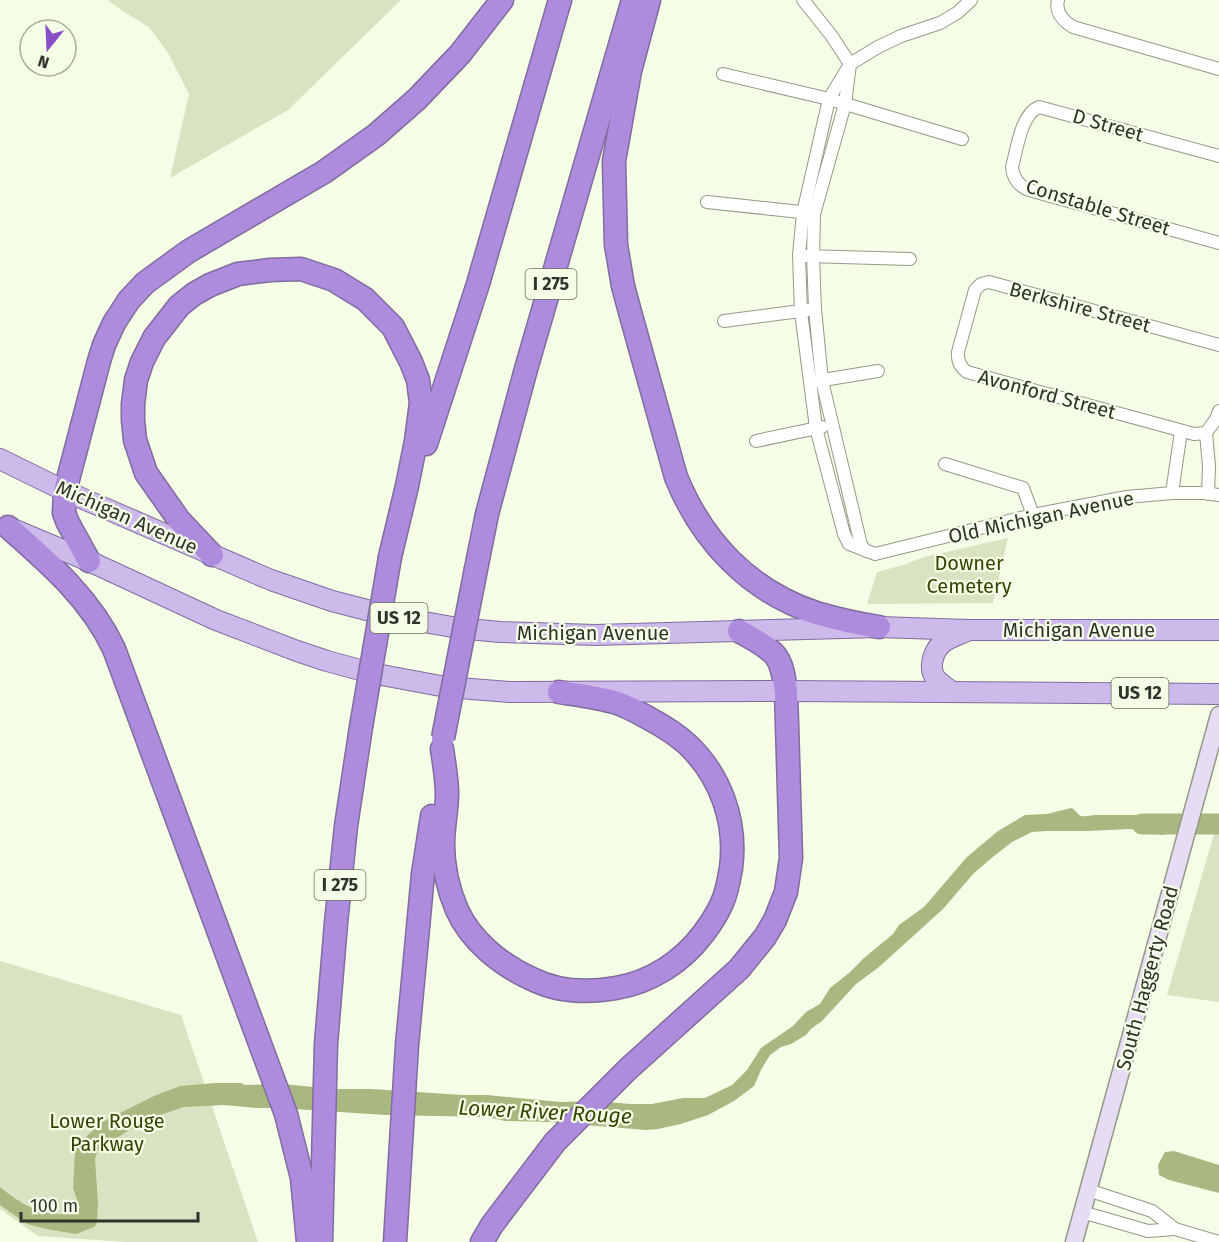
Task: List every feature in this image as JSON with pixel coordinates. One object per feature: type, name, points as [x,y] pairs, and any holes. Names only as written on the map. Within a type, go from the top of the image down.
[{"type":"highway","points":[[89,561],[64,513],[65,491],[104,345],[121,311],[145,283],[161,270],[205,241],[324,172],[376,135],[417,99],[460,54],[502,0]]},
{"type":"highway","name":"I 275","points":[[321,1242],[326,1044],[339,891],[361,727],[390,557],[478,284],[560,0]]},
{"type":"highway","name":"I 275","points":[[395,1242],[407,1045],[423,874],[442,743],[487,514],[633,0]]},
{"type":"highway","points":[[649,0],[630,71],[614,161],[616,245],[623,286],[676,477],[699,523],[715,545],[748,576],[783,599],[814,612],[879,627]]},
{"type":"highway","points":[[213,555],[179,520],[146,473],[135,440],[133,420],[136,380],[153,338],[179,306],[194,294],[238,274],[301,269],[333,280],[365,299],[393,327],[418,380],[421,403],[416,441],[390,557]]},
{"type":"highway","points":[[4,525],[40,555],[75,589],[109,638],[286,1114],[300,1168],[308,1242]]},
{"type":"highway","points":[[482,1242],[492,1225],[555,1142],[628,1069],[739,969],[765,937],[775,920],[786,892],[791,858],[786,691],[783,669],[775,655],[739,632]]},
{"type":"highway","points":[[442,743],[447,792],[443,844],[445,866],[449,888],[468,931],[500,961],[518,973],[560,988],[602,991],[646,980],[684,956],[711,924],[723,902],[732,858],[729,816],[714,778],[702,760],[669,729],[619,704],[559,692]]},
{"type":"main road","name":"Michigan Avenue","points":[[0,459],[65,491],[271,580],[340,603],[390,616],[458,628],[500,632],[596,634],[879,627],[969,630],[1219,630]]},
{"type":"main road","name":"US 12","points":[[4,525],[89,561],[216,620],[278,644],[371,673],[446,687],[510,692],[1219,694]]},
{"type":"main road","points":[[952,692],[932,673],[934,656],[944,642],[969,630]]},
{"type":"main road","name":"South Haggerty Road","points":[[1074,1242],[1219,715]]},
{"type":"street","points":[[803,0],[831,35],[850,64],[845,104],[808,213],[813,256],[815,309],[816,428],[844,534],[849,544],[866,551]]},
{"type":"street","points":[[866,551],[861,545],[832,425],[816,381],[801,312],[799,255],[829,99],[850,64],[901,36],[940,23],[957,13],[971,0]]},
{"type":"street","points":[[1058,0],[1059,13],[1073,27],[1219,69]]},
{"type":"street","points":[[723,74],[829,99],[962,139]]},
{"type":"street","name":"D Street","points":[[1019,143],[1025,120],[1034,109],[1043,107],[1219,156]]},
{"type":"street","name":"Constable Street","points":[[1019,143],[1012,172],[1016,181],[1024,188],[1219,243]]},
{"type":"street","points":[[707,202],[808,213]]},
{"type":"street","points":[[799,255],[910,259]]},
{"type":"street","name":"Berkshire Street","points":[[966,321],[975,290],[981,284],[989,282],[1219,345]]},
{"type":"street","points":[[724,321],[815,309]]},
{"type":"street","name":"Avonford Street","points":[[966,321],[958,356],[960,365],[967,372],[1181,431],[1194,434],[1206,433]]},
{"type":"street","points":[[816,381],[878,371]]},
{"type":"street","points":[[1214,494],[1206,433],[1219,411]]},
{"type":"street","points":[[756,441],[832,425]]},
{"type":"street","points":[[1172,493],[1181,431]]},
{"type":"street","points":[[945,464],[1023,488],[1033,515]]},
{"type":"street","name":"Old Michigan Avenue","points":[[866,551],[875,554],[1033,515],[1127,497],[1172,493],[1214,494]]},
{"type":"street","points":[[1088,1190],[1152,1211],[1175,1229]]},
{"type":"street","points":[[1082,1212],[1148,1231],[1175,1229],[1219,1242]]},
{"type":"green space","points":[[108,0],[401,0],[288,110],[170,178],[189,94],[168,53],[149,27]]},
{"type":"green space","name":"Downer Cemetery","points":[[1008,538],[993,603],[867,604],[877,572],[924,557]]},
{"type":"green space","points":[[1219,817],[1219,1002],[1167,995]]},
{"type":"green space","name":"Lower Rouge Parkway","points":[[0,961],[181,1015],[258,1242],[126,1242],[38,1236],[0,1209]]},
{"type":"water","points":[[1071,808],[1083,816],[1171,814],[1165,835],[1130,829],[1046,831],[1032,832],[1012,842],[974,873],[943,909],[879,967],[856,984],[822,1021],[806,1035],[770,1055],[754,1086],[734,1101],[708,1115],[681,1124],[646,1130],[549,1122],[505,1121],[487,1117],[385,1115],[224,1105],[184,1107],[141,1123],[100,1148],[95,1159],[98,1204],[97,1223],[94,1227],[76,1234],[46,1229],[27,1224],[0,1205],[0,1187],[34,1209],[59,1214],[75,1212],[80,1208],[73,1188],[75,1151],[80,1143],[100,1123],[154,1096],[180,1086],[215,1083],[283,1084],[335,1089],[487,1095],[561,1102],[596,1101],[631,1104],[705,1098],[732,1085],[747,1070],[761,1048],[793,1026],[806,1012],[820,1004],[830,988],[893,934],[899,925],[924,907],[967,857],[998,831],[1025,815],[1047,814]]},
{"type":"water","points":[[1174,1151],[1219,1165],[1219,1193],[1169,1180],[1159,1175],[1158,1165],[1165,1152]]},
{"type":"waterway","name":"Lower River Rouge","points":[[1142,824],[1219,824]]}]
